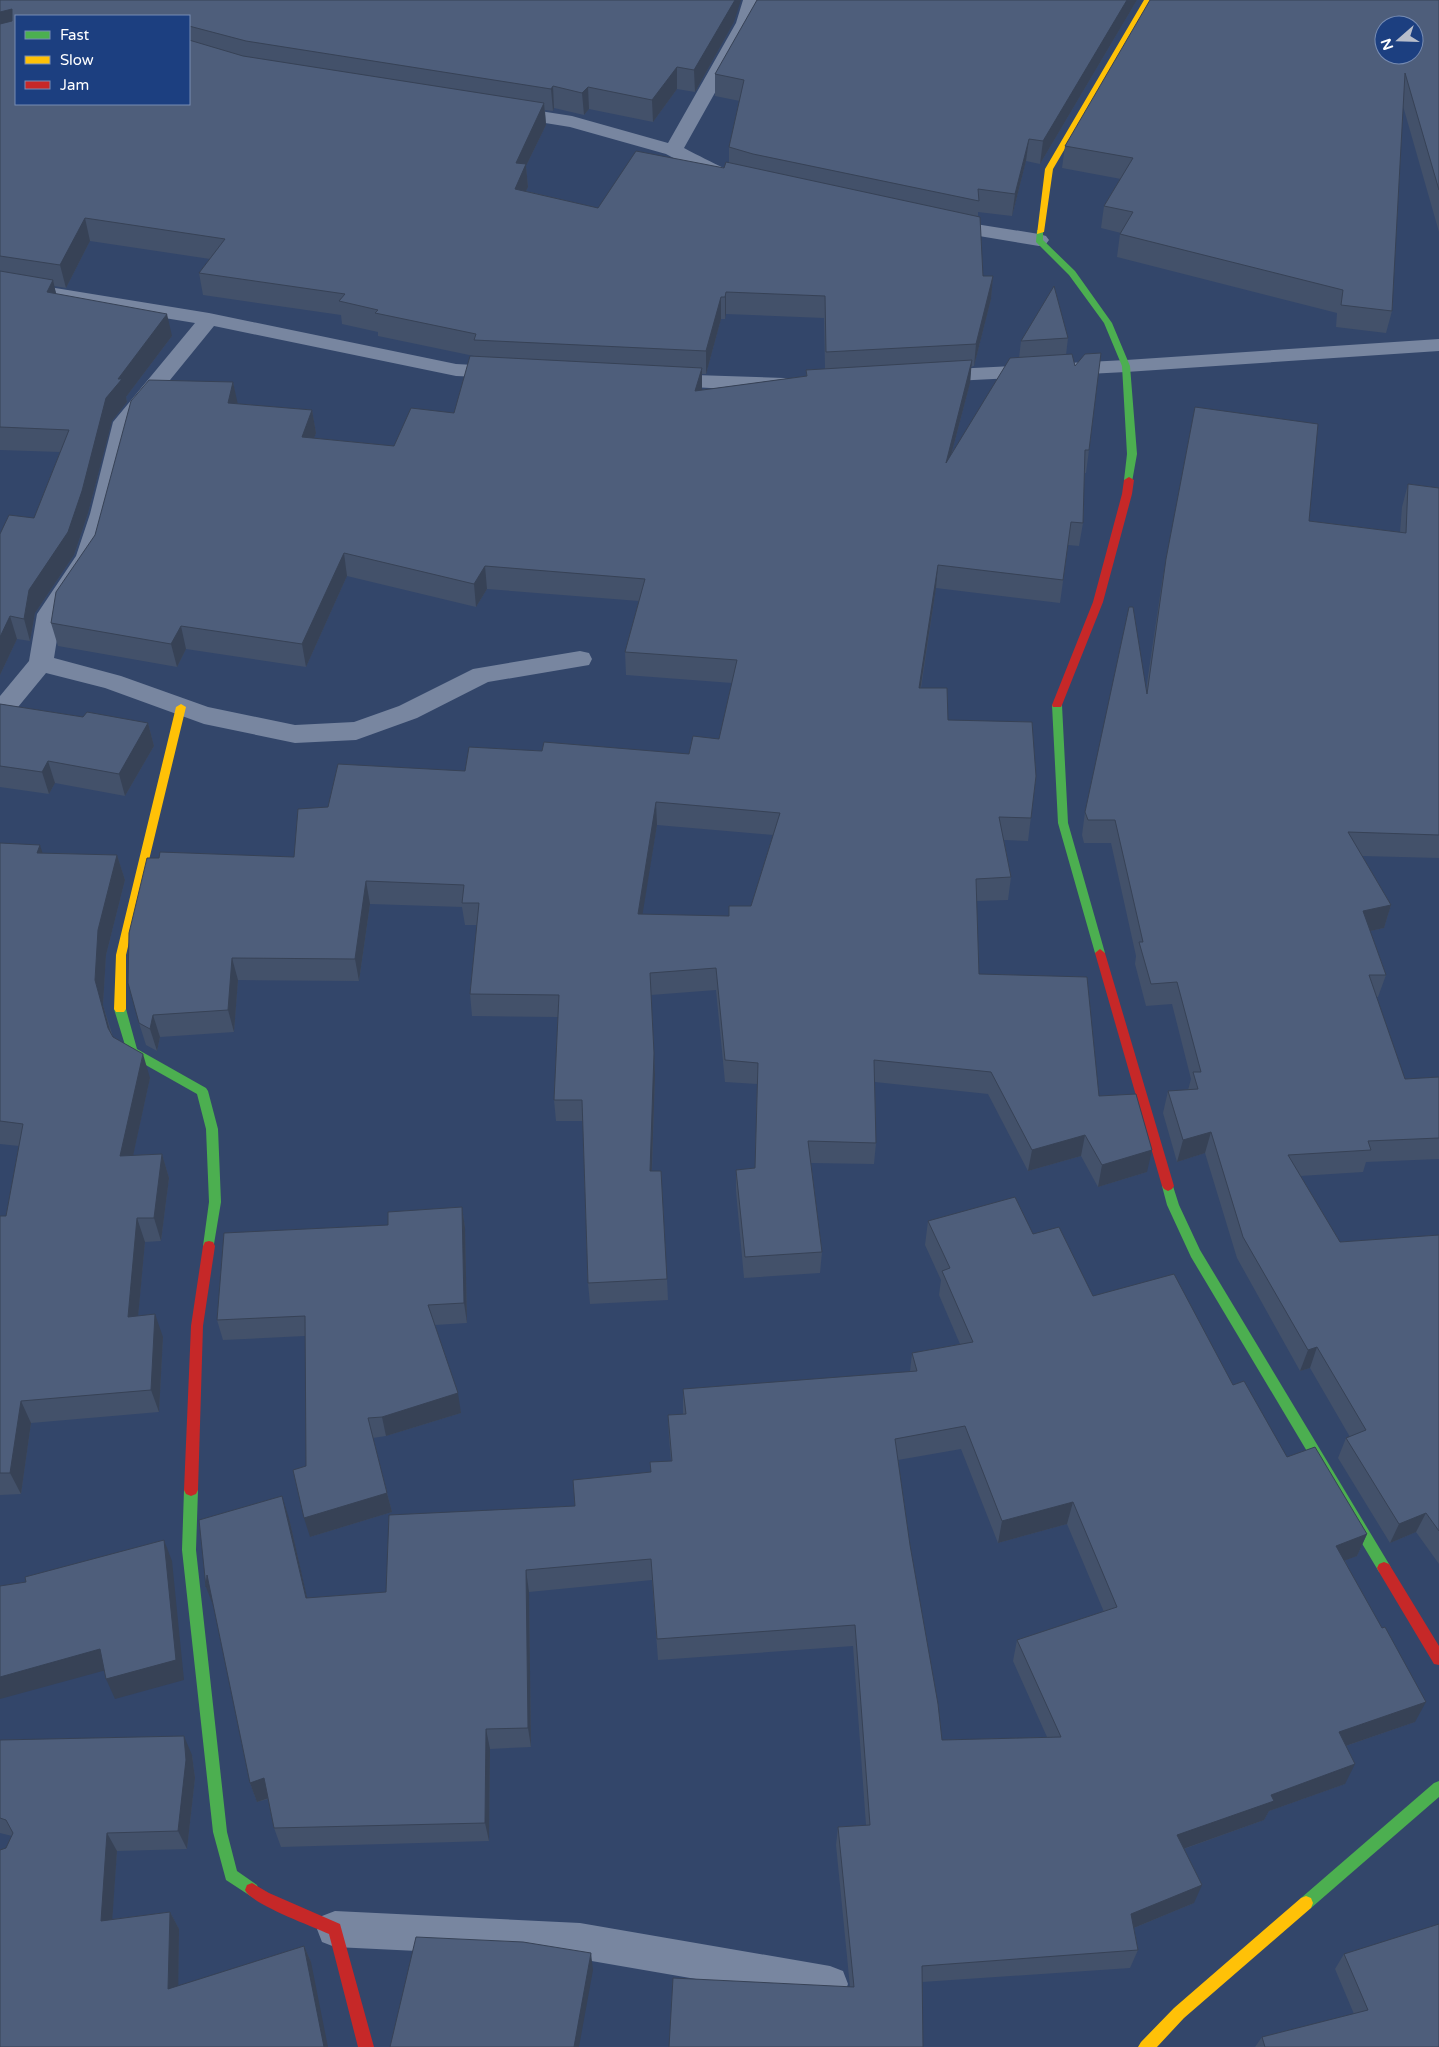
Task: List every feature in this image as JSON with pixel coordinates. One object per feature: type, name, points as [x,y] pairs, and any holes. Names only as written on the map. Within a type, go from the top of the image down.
[{"type":"street","points":[[673,150],[745,23],[752,0]]},
{"type":"street","points":[[1039,240],[1049,169],[1148,0]]},
{"type":"street","points":[[489,110],[572,122],[673,150],[716,173],[747,183]]},
{"type":"street","points":[[929,222],[974,231],[1039,240],[1072,273],[1108,323],[1126,366],[1132,454],[1127,494],[1098,602],[1057,705],[1063,823],[1173,1205],[1196,1252],[1439,1659]]},
{"type":"street","points":[[0,285],[209,318],[456,370],[524,373]]},
{"type":"street","points":[[0,712],[41,662],[49,614],[87,557],[101,514],[124,422],[209,318]]},
{"type":"street","points":[[918,377],[1126,366],[1439,345]]},
{"type":"street","points":[[640,379],[776,386],[804,384]]},
{"type":"street","points":[[41,662],[112,682],[204,715],[295,734],[356,731],[408,712],[482,675],[580,659]]},
{"type":"street","points":[[181,707],[121,955],[119,1006],[132,1052],[202,1091],[212,1129],[215,1202],[197,1326],[189,1550],[220,1832],[231,1875],[264,1898],[335,1929],[580,1940],[830,1984]]},
{"type":"street","points":[[1146,2047],[1179,2013],[1439,1788]]},
{"type":"street","points":[[335,1929],[366,2047]]},
{"type":"building","points":[[0,0],[735,0],[694,70],[677,67],[652,100],[588,87],[582,93],[553,86],[551,89],[246,41],[190,26],[190,15],[15,15],[15,105],[190,105],[190,40],[243,56],[544,103],[516,163],[526,164],[515,189],[598,208],[636,151],[724,168],[726,162],[980,217],[983,276],[993,276],[976,344],[826,352],[825,296],[726,292],[725,297],[721,297],[706,351],[474,340],[476,334],[375,313],[378,310],[339,301],[345,294],[199,273],[225,239],[85,218],[60,265],[0,256],[0,24],[12,21],[12,9],[0,12]]},
{"type":"building","points":[[757,0],[1127,0],[1043,141],[1029,139],[1015,194],[978,189],[979,201],[753,154],[729,147],[744,80],[715,74]]},
{"type":"building","points":[[1150,0],[1439,0],[1439,190],[1405,73],[1392,311],[1341,305],[1343,290],[1120,234],[1133,212],[1104,206],[1133,158],[1065,146]]},
{"type":"building","points":[[0,271],[53,280],[47,292],[167,314],[118,379],[122,379],[106,398],[82,491],[68,532],[29,590],[24,619],[10,616],[0,637],[0,534],[9,515],[34,518],[69,430],[0,427]]},
{"type":"building","points":[[1054,286],[1068,338],[1021,341]]},
{"type":"building","points":[[1101,353],[1089,450],[1085,450],[1083,523],[1071,522],[1063,580],[938,565],[919,688],[947,688],[948,720],[1032,722],[1036,776],[1031,818],[999,817],[1011,877],[976,879],[979,974],[1087,977],[1099,1096],[1136,1094],[1152,1150],[1102,1165],[1085,1135],[1032,1150],[991,1072],[874,1060],[876,1143],[808,1141],[822,1252],[745,1257],[736,1170],[755,1168],[758,1063],[725,1060],[716,968],[650,973],[654,1053],[650,1171],[661,1171],[667,1279],[588,1283],[582,1100],[554,1100],[559,995],[470,994],[479,903],[462,903],[464,885],[366,881],[355,959],[232,958],[228,1010],[153,1015],[150,1029],[139,1023],[128,983],[129,933],[147,858],[159,858],[160,852],[294,857],[298,809],[328,807],[338,764],[465,771],[469,747],[542,751],[544,742],[689,754],[693,736],[719,739],[737,660],[625,652],[645,579],[485,566],[474,584],[344,553],[302,644],[181,626],[171,644],[51,623],[56,592],[95,535],[131,401],[149,380],[233,382],[228,403],[312,410],[302,437],[394,446],[411,408],[454,413],[470,356],[702,368],[695,391],[807,376],[806,370],[972,360],[946,463],[1010,358],[1072,354],[1075,366],[1085,354]],"holes":[[[656,802],[780,813],[751,906],[729,906],[729,916],[638,914]]]},
{"type":"building","points":[[1195,407],[1318,424],[1309,521],[1406,533],[1408,484],[1439,488],[1439,835],[1348,832],[1391,905],[1363,911],[1386,975],[1369,975],[1405,1079],[1439,1077],[1439,1138],[1368,1141],[1371,1150],[1288,1155],[1340,1242],[1439,1235],[1439,1531],[1426,1513],[1399,1524],[1346,1438],[1366,1430],[1317,1347],[1308,1350],[1243,1237],[1211,1132],[1183,1140],[1168,1091],[1198,1089],[1193,1072],[1201,1072],[1177,982],[1151,984],[1139,942],[1143,942],[1115,820],[1088,820],[1085,812],[1129,607],[1133,607],[1147,694],[1166,559]]},
{"type":"building","points":[[0,704],[83,717],[87,712],[148,723],[119,774],[48,761],[42,772],[0,766]]},
{"type":"building","points":[[0,843],[40,845],[37,853],[117,855],[98,930],[95,980],[108,1028],[113,1037],[143,1054],[120,1156],[162,1154],[154,1218],[137,1218],[128,1317],[155,1314],[151,1390],[21,1401],[10,1473],[0,1473],[0,1216],[6,1216],[23,1124],[0,1121]]},
{"type":"building","points":[[1015,1197],[1033,1234],[1059,1227],[1093,1296],[1174,1274],[1233,1385],[1244,1381],[1287,1457],[1315,1447],[1367,1534],[1336,1546],[1382,1628],[1385,1627],[1426,1702],[1339,1732],[1355,1764],[1271,1795],[1274,1801],[1177,1835],[1202,1885],[1131,1914],[1138,1950],[922,1966],[923,2047],[669,2047],[673,1978],[854,1987],[838,1827],[870,1825],[855,1625],[657,1639],[651,1559],[526,1570],[528,1728],[486,1729],[485,1823],[274,1828],[264,1778],[250,1783],[207,1575],[206,1587],[199,1520],[282,1496],[306,1598],[386,1592],[389,1515],[575,1506],[573,1480],[651,1472],[650,1462],[672,1461],[668,1415],[686,1414],[683,1389],[917,1371],[912,1353],[973,1342],[942,1271],[950,1268],[928,1221]],"holes":[[[965,1426],[1002,1521],[1073,1502],[1117,1607],[1017,1640],[1061,1737],[942,1740],[938,1704],[910,1545],[895,1439]]]},
{"type":"building","points":[[462,1207],[464,1303],[428,1305],[458,1393],[382,1417],[368,1418],[387,1493],[304,1518],[293,1470],[306,1466],[305,1316],[217,1320],[224,1233],[388,1225],[388,1212]]},
{"type":"building","points":[[164,1540],[176,1660],[106,1679],[100,1649],[0,1677],[0,1586],[26,1582],[25,1577]]},
{"type":"building","points":[[184,1736],[186,1760],[178,1831],[107,1833],[101,1921],[170,1912],[168,1989],[304,1946],[324,2047],[0,2047],[0,1850],[6,1848],[13,1833],[6,1820],[0,1818],[0,1740]]},
{"type":"building","points":[[1439,1924],[1439,2047],[1265,2047],[1262,2037],[1368,2010],[1344,1954]]},
{"type":"building","points":[[416,1937],[523,1942],[591,1953],[574,2047],[390,2047]]},
{"type":"traffic: fast","points":[[1040,232],[1039,240],[1072,273],[1108,323],[1126,366],[1132,454],[1129,480]]},
{"type":"traffic: fast","points":[[1057,705],[1063,823],[1100,953]]},
{"type":"traffic: fast","points":[[120,1009],[132,1052],[202,1091],[212,1129],[215,1202],[209,1246]]},
{"type":"traffic: fast","points":[[1168,1186],[1173,1205],[1195,1253],[1384,1568]]},
{"type":"traffic: fast","points":[[191,1490],[189,1550],[220,1832],[231,1875],[252,1890]]},
{"type":"traffic: fast","points":[[1306,1903],[1439,1788]]},
{"type":"traffic: slow","points":[[1040,232],[1049,169],[1148,0]]},
{"type":"traffic: slow","points":[[120,1009],[121,955],[181,707]]},
{"type":"traffic: slow","points":[[1146,2047],[1179,2013],[1306,1903]]},
{"type":"traffic: jam","points":[[1057,705],[1098,602],[1127,494],[1129,480]]},
{"type":"traffic: jam","points":[[1100,953],[1168,1186]]},
{"type":"traffic: jam","points":[[191,1490],[197,1326],[209,1246]]},
{"type":"traffic: jam","points":[[1384,1568],[1439,1659]]},
{"type":"traffic: jam","points":[[252,1890],[264,1898],[335,1929],[366,2047]]}]
